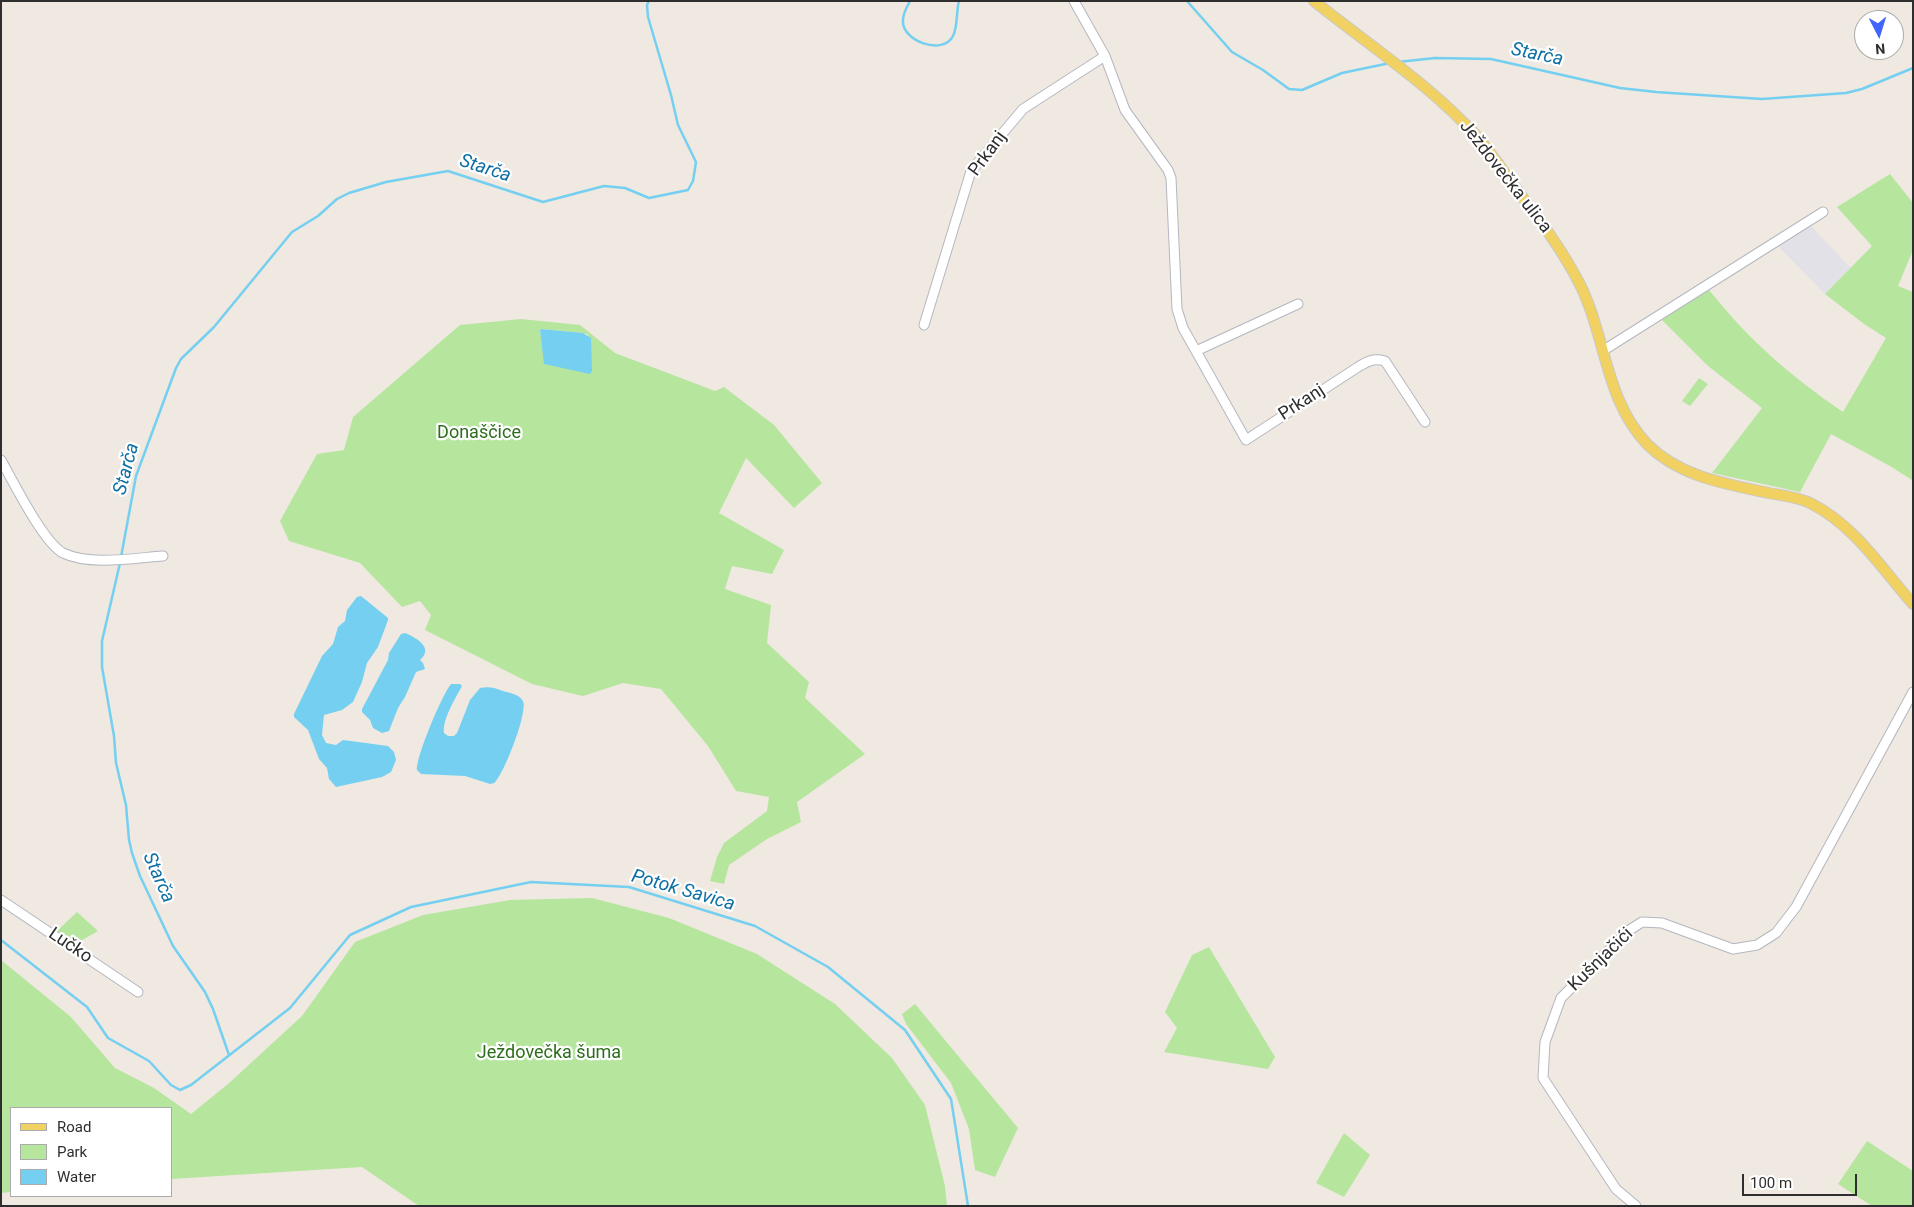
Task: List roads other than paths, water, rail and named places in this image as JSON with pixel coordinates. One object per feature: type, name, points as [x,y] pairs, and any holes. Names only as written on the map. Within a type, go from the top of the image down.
[{"type":"main road","name":"Ježdovečka ulica","points":[[1314,1],[1439,100],[1476,135],[1535,214],[1577,278],[1604,350],[1611,380],[1620,403],[1630,422],[1648,445],[1701,478],[1796,498],[1819,508],[1851,532],[1913,604]]},
{"type":"street","name":"Prkanj","points":[[1074,1],[1104,56],[1125,110],[1168,170],[1171,178],[1177,309],[1183,328],[1246,440],[1371,359],[1385,361],[1425,422]]},
{"type":"street","name":"Prkanj","points":[[924,325],[971,171],[1023,109],[1104,56]]},
{"type":"street","points":[[1604,350],[1822,212]]},
{"type":"street","points":[[1196,351],[1298,304]]},
{"type":"street","points":[[1,460],[35,520],[52,543],[62,552],[76,558],[92,560],[163,556]]},
{"type":"street","name":"Kušnjačići","points":[[1636,1206],[1616,1189],[1543,1078],[1544,1042],[1561,998],[1628,931],[1642,922],[1662,923],[1733,949],[1757,945],[1776,933],[1796,908],[1913,692]]},
{"type":"street","name":"Lučko","points":[[1,900],[138,992]]},
{"type":"water","points":[[541,329],[583,333],[591,338],[592,371],[590,374],[544,364]]},
{"type":"water","points":[[361,596],[388,620],[378,647],[367,663],[362,682],[353,702],[342,710],[324,715],[322,735],[326,743],[336,745],[343,740],[388,746],[394,752],[396,760],[391,772],[382,777],[336,787],[329,779],[327,768],[319,759],[308,730],[294,717],[294,714],[322,656],[333,644],[338,627],[345,621],[347,610],[357,597]]},
{"type":"water","points":[[405,633],[419,641],[425,648],[424,656],[420,660],[425,669],[416,672],[389,731],[382,733],[373,728],[370,720],[362,712],[362,709],[388,660],[389,653],[401,634]]},
{"type":"water","points":[[451,684],[460,684],[462,686],[445,722],[444,733],[448,736],[454,736],[457,733],[470,700],[480,688],[486,687],[511,693],[523,701],[522,717],[515,741],[505,766],[494,783],[490,784],[465,776],[421,774],[417,770],[430,726]]},
{"type":"waterway","name":"Starča","points":[[121,557],[136,476],[181,359],[214,327],[292,232],[318,216],[337,199],[349,193],[386,182],[448,171],[543,202],[604,186],[625,188],[649,198],[688,190],[693,181],[696,162],[678,125],[648,17],[647,5],[649,1]]},
{"type":"waterway","name":"Starča","points":[[910,1],[905,10],[904,28],[915,40],[932,45],[941,45],[948,42],[953,36],[956,28],[959,1]]},
{"type":"waterway","name":"Starča","points":[[1187,1],[1232,52],[1263,70],[1289,89],[1302,90],[1342,73],[1390,63]]},
{"type":"waterway","name":"Starča","points":[[1398,62],[1435,58],[1491,59],[1620,88],[1762,99],[1846,93],[1862,89],[1913,68]]},
{"type":"waterway","name":"Starča","points":[[120,563],[102,641],[102,667],[114,736],[116,763],[126,805],[129,840],[140,876],[173,946],[205,992],[229,1055]]},
{"type":"waterway","name":"Potok Savica","points":[[1,940],[87,1007],[108,1038],[149,1061],[171,1085],[180,1090],[191,1085],[290,1008],[350,935],[411,907],[531,882],[629,887],[755,926],[828,967],[905,1030],[951,1099],[968,1206]]},
{"type":"park label","name":"Donaščice","points":[[479,433]]},
{"type":"park label","name":"Ježdovečka šuma","points":[[549,1053]]}]
